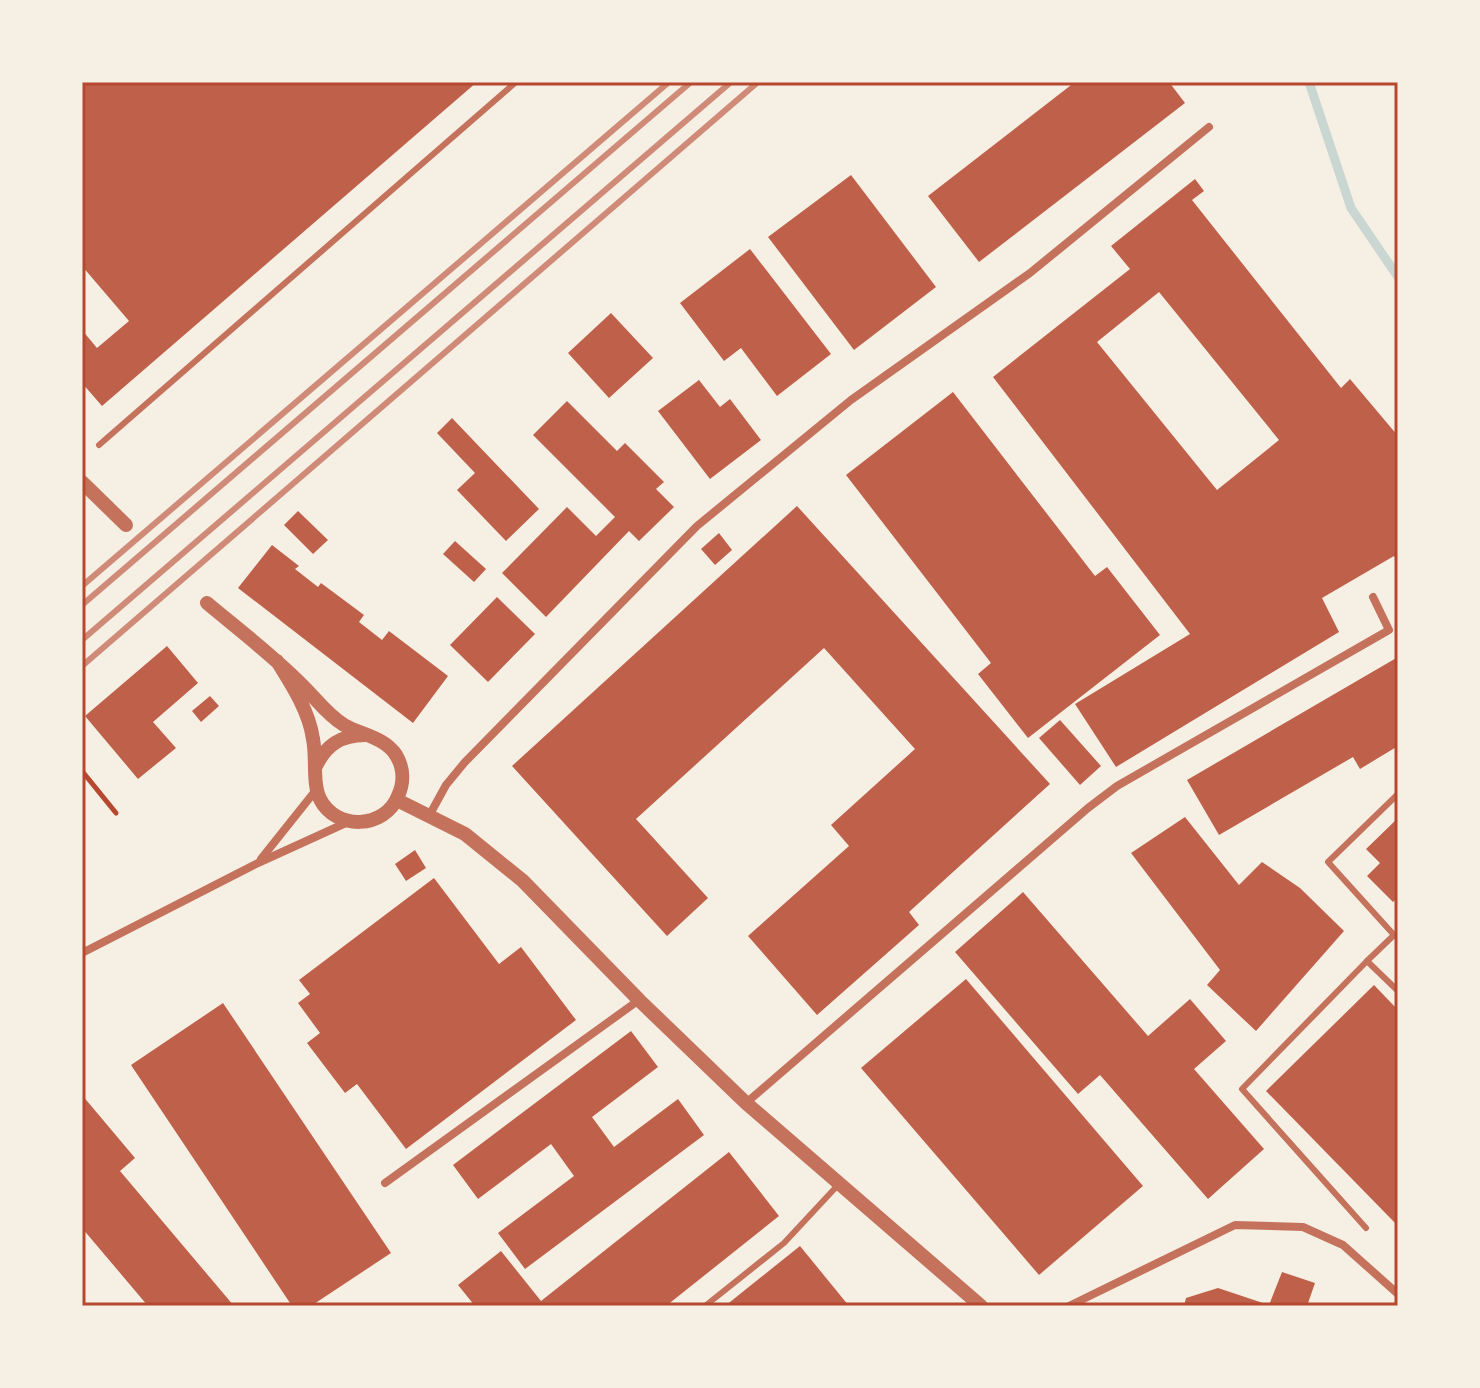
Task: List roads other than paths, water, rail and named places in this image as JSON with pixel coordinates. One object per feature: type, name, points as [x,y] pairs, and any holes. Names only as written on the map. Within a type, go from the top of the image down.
[{"type":"street","points":[[429,816],[446,785],[465,762],[697,526],[851,400],[1030,273],[1209,127]]},
{"type":"street","points":[[82,482],[126,525]]},
{"type":"street","points":[[746,1103],[1117,786],[1389,630],[1373,597]]},
{"type":"street","points":[[207,603],[277,661],[322,708],[343,724],[387,744],[397,756],[403,784],[388,812],[364,823],[348,822],[333,815],[322,804],[316,790],[313,737],[308,719],[295,689],[277,661]]},
{"type":"street","points":[[316,767],[331,744],[354,735],[365,735]]},
{"type":"street","points":[[258,863],[316,790]]},
{"type":"street","points":[[397,800],[465,834],[523,881],[639,1000],[746,1103],[981,1306]]},
{"type":"street","points":[[82,953],[258,863],[348,822]]},
{"type":"street","points":[[385,1183],[639,1000]]},
{"type":"street","points":[[1069,1306],[1235,1225],[1303,1227],[1343,1245],[1398,1294]]},
{"type":"lane","points":[[99,445],[516,82]]},
{"type":"lane","points":[[1366,1228],[1242,1089],[1394,935],[1328,862],[1398,794]]},
{"type":"lane","points":[[1367,961],[1398,991]]},
{"type":"lane","points":[[705,1306],[784,1243],[838,1185]]},
{"type":"waterway","points":[[1309,82],[1351,208],[1398,277]]},
{"type":"railway","points":[[82,586],[669,82]]},
{"type":"railway","points":[[82,605],[691,82]]},
{"type":"railway","points":[[82,640],[731,82]]},
{"type":"railway","points":[[82,666],[758,82]]}]
